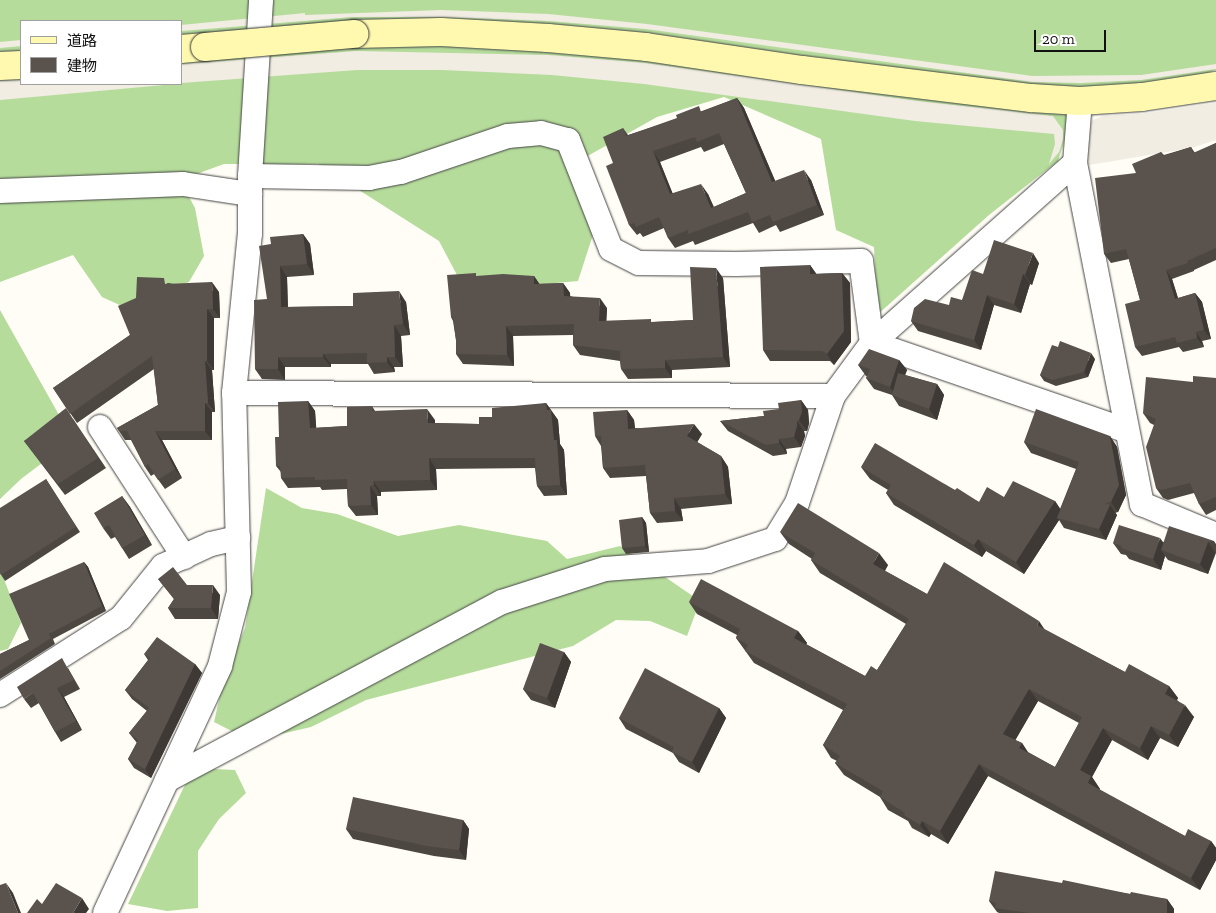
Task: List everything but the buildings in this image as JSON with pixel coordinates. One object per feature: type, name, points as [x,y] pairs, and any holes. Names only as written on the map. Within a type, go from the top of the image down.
[{"type":"street","points":[[105,913],[220,666],[239,592],[234,393],[250,234],[250,185],[261,0]]},
{"type":"street","points":[[193,48],[354,34],[440,32],[548,38],[646,48],[802,70],[1032,98],[1080,101],[1142,97],[1216,86]]},
{"type":"street","points":[[0,66],[20,65]]},
{"type":"street","points":[[1080,101],[1074,162],[1125,430],[1142,504],[1216,535]]},
{"type":"street","points":[[0,191],[183,184],[250,185],[369,178],[401,172],[508,136],[540,133],[568,140],[611,249],[639,263],[736,264],[861,261],[872,343]]},
{"type":"street","points":[[167,780],[502,602],[606,569],[708,561],[775,539],[797,503],[833,396],[872,343],[1074,162]]},
{"type":"street","points":[[872,343],[1125,430]]},
{"type":"street","points":[[234,393],[833,396]]},
{"type":"street","points":[[100,427],[184,556]]},
{"type":"street","points":[[0,695],[121,618],[163,566],[211,544],[238,538]]},
{"type":"green space","points":[[0,0],[1216,0],[1216,70],[1071,121],[1058,161],[989,215],[877,315],[874,247],[836,230],[821,139],[724,97],[657,117],[584,158],[600,213],[578,281],[523,286],[457,275],[439,241],[318,164],[224,164],[180,180],[195,208],[204,256],[189,282],[124,307],[102,297],[73,255],[0,282]]},
{"type":"green space","points":[[0,310],[68,431],[62,448],[21,479],[0,499]]},
{"type":"green space","points":[[266,488],[302,508],[337,514],[398,536],[459,525],[547,541],[567,559],[620,546],[700,601],[687,636],[650,621],[616,620],[573,646],[366,700],[311,727],[251,741],[214,722],[224,678],[245,628]]},
{"type":"green space","points":[[0,569],[21,623],[8,649],[0,651]]},
{"type":"green space","points":[[193,768],[235,770],[246,793],[219,819],[198,851],[198,908],[167,911],[128,904]]},
{"type":"shaded area","points":[[441,10],[548,14],[647,24],[1032,76],[1141,75],[1216,64],[1216,69],[1141,80],[1081,83],[1032,82],[646,29],[548,21],[440,17],[353,17],[182,31],[182,25],[305,13],[305,15]]},
{"type":"shaded area","points":[[20,40],[20,46],[0,48],[0,42]]},
{"type":"shaded area","points":[[356,51],[550,55],[646,63],[918,101],[1053,116],[1063,130],[1063,140],[1059,152],[1049,164],[1055,144],[1054,134],[915,121],[644,84],[552,75],[442,70],[357,70],[182,83],[182,64]]},
{"type":"shaded area","points":[[20,80],[20,85],[164,85],[0,100],[0,81]]},
{"type":"shaded area","points":[[1216,103],[1216,140],[1191,148],[1089,165],[1086,135],[1088,126],[1093,120],[1104,116],[1142,114]]}]
